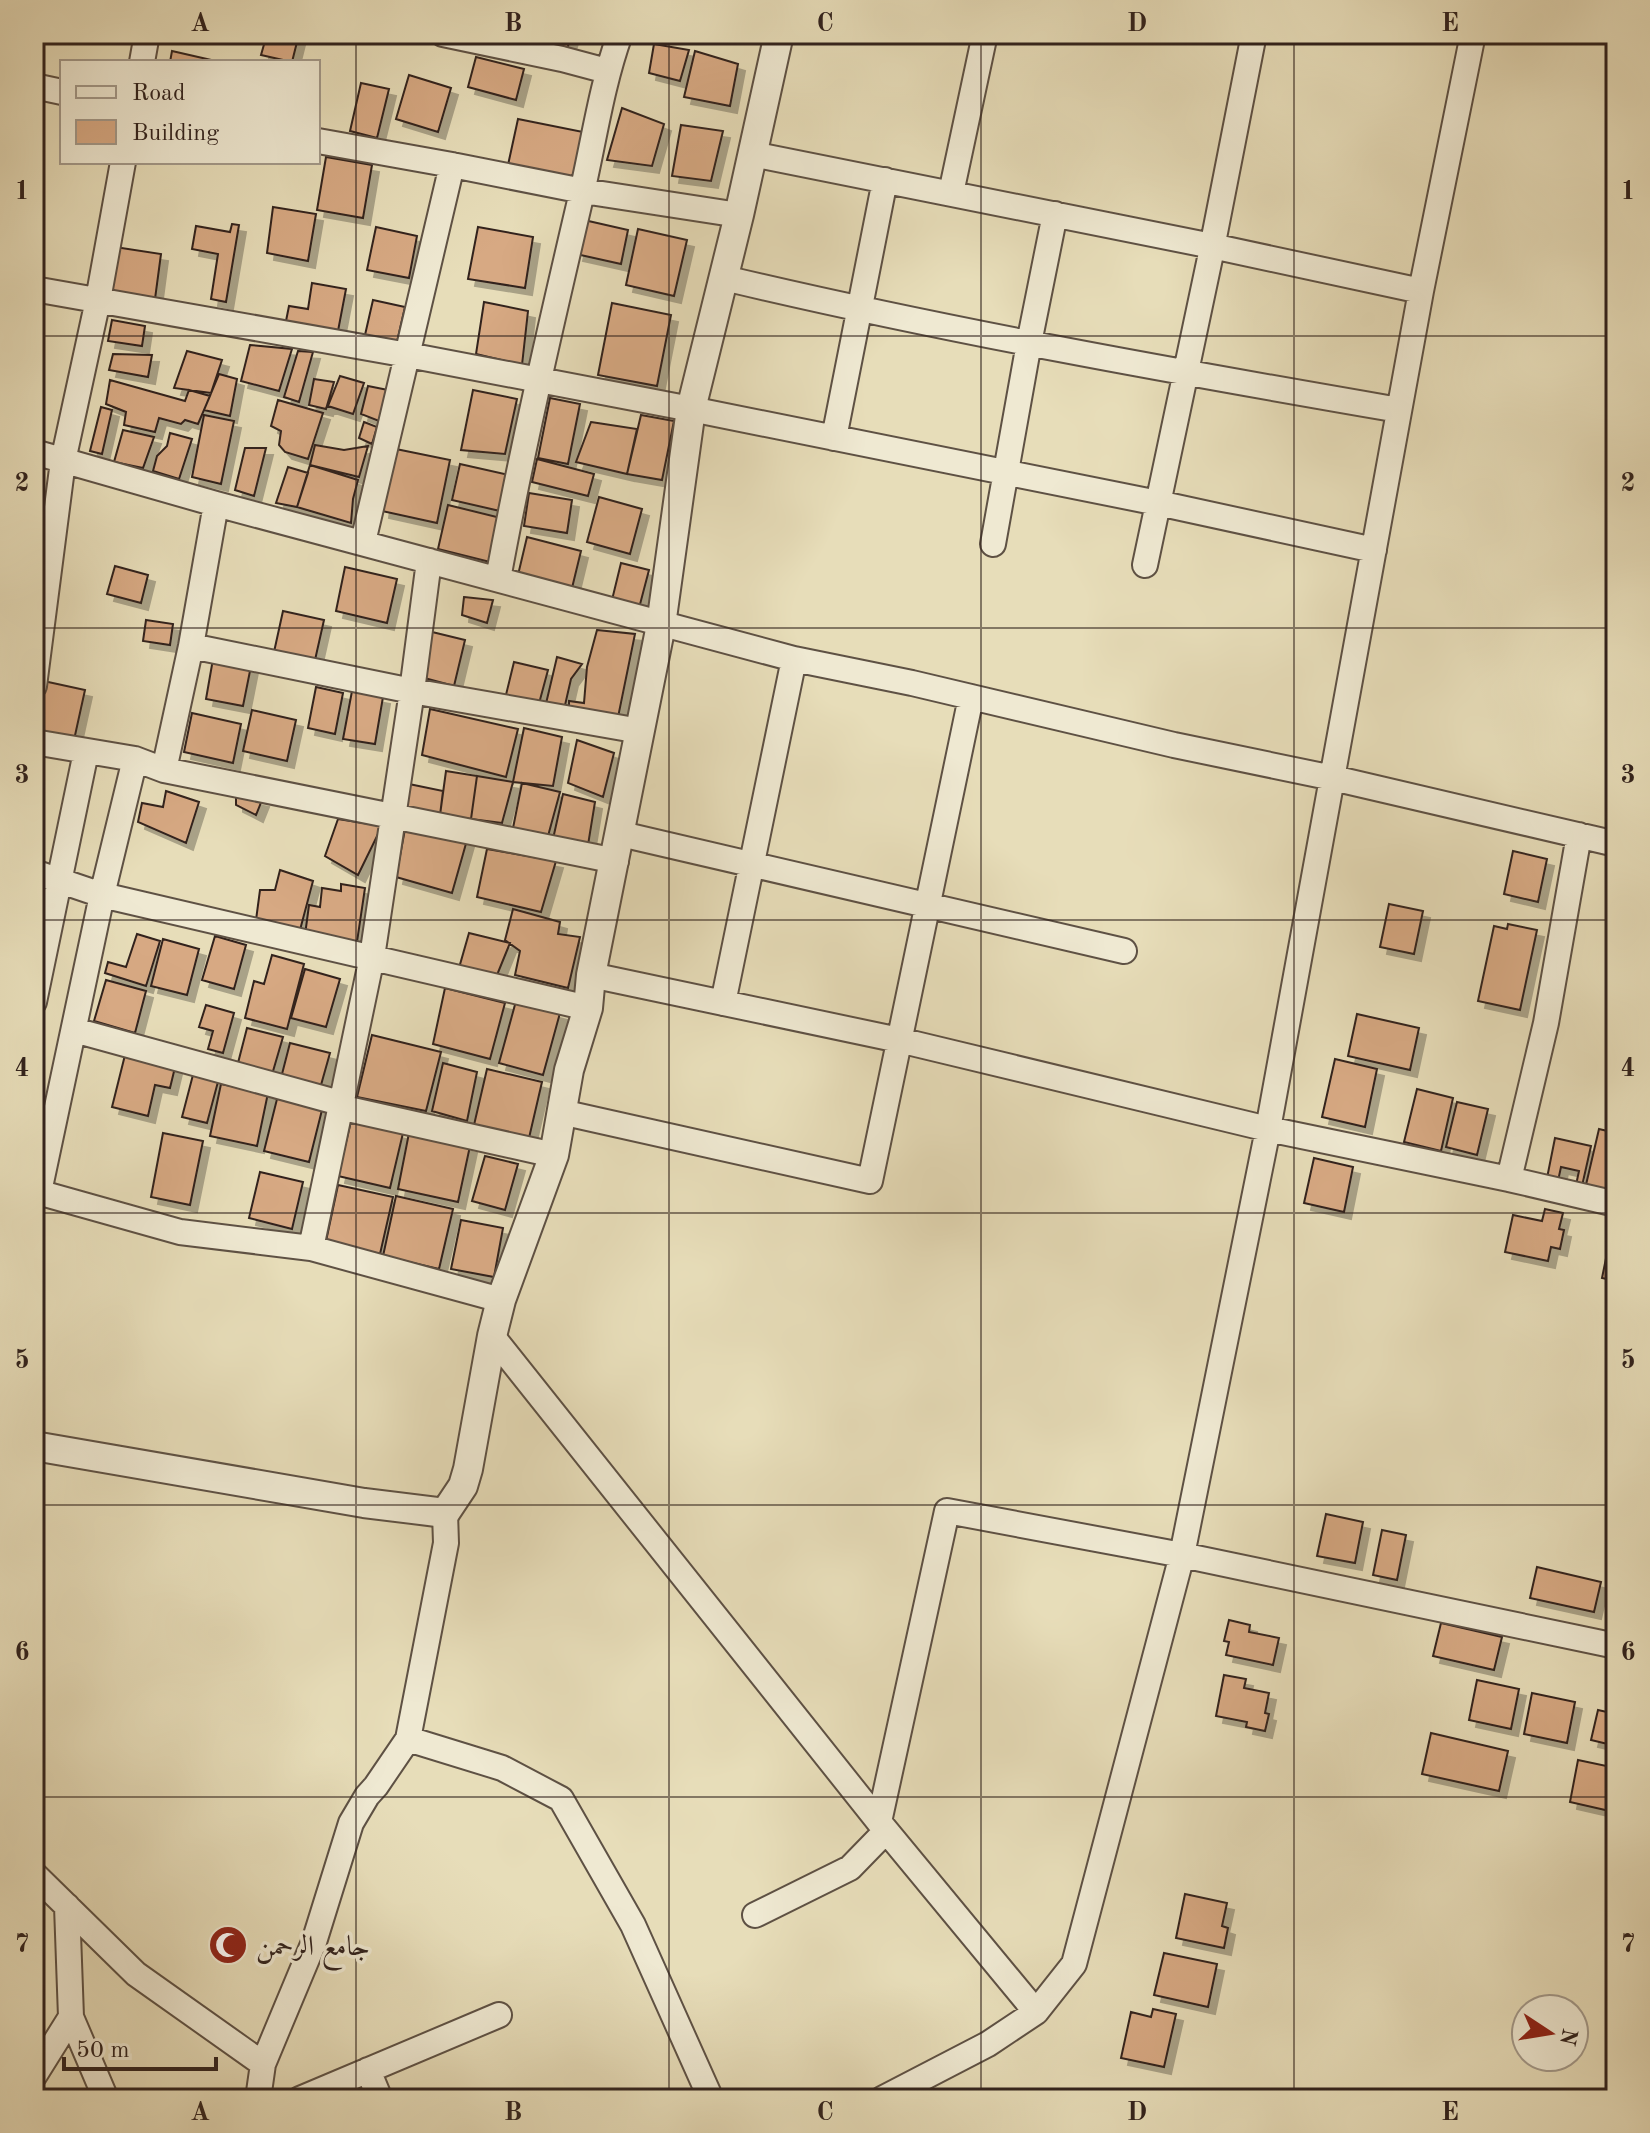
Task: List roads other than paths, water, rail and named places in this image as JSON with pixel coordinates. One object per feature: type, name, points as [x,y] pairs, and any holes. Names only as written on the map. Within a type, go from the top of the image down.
[{"type":"street","points":[[142,60],[147,34]]},
{"type":"street","points":[[443,34],[607,71]]},
{"type":"street","points":[[498,579],[538,381],[583,191],[607,71],[620,34]]},
{"type":"street","points":[[258,2099],[263,2064],[314,1942],[351,1823],[408,1739],[446,1543],[445,1513],[463,1486],[468,1469],[501,1300],[554,1155],[569,1070],[588,1008],[591,975],[661,625],[691,409],[739,215],[779,34]]},
{"type":"street","points":[[951,193],[985,34]]},
{"type":"street","points":[[1145,565],[1254,34]]},
{"type":"street","points":[[882,2099],[988,2044],[1036,2012],[1074,1964],[1182,1555],[1268,1129],[1421,291],[1473,34]]},
{"type":"street","points":[[34,86],[60,92]]},
{"type":"street","points":[[320,141],[583,191],[739,215]]},
{"type":"street","points":[[752,154],[1421,291]]},
{"type":"street","points":[[34,686],[63,461],[98,300],[123,164]]},
{"type":"street","points":[[363,542],[452,165]]},
{"type":"street","points":[[834,438],[885,180]]},
{"type":"street","points":[[993,544],[1055,214]]},
{"type":"street","points":[[724,278],[858,310],[1399,410]]},
{"type":"street","points":[[34,289],[691,409],[1374,550]]},
{"type":"street","points":[[34,452],[794,659],[912,683],[1616,844]]},
{"type":"street","points":[[164,770],[191,646],[216,504]]},
{"type":"street","points":[[311,1248],[372,957],[429,561]]},
{"type":"street","points":[[191,646],[412,691],[640,731]]},
{"type":"street","points":[[723,1003],[794,659]]},
{"type":"street","points":[[561,1112],[870,1181],[971,697]]},
{"type":"street","points":[[34,742],[135,759],[164,770],[393,817],[752,864],[1124,951]]},
{"type":"street","points":[[34,1002],[86,752]]},
{"type":"street","points":[[135,759],[37,1192],[180,1232],[311,1248],[501,1300]]},
{"type":"street","points":[[1509,1179],[1546,1023],[1579,835]]},
{"type":"street","points":[[34,872],[102,895],[588,1008]]},
{"type":"street","points":[[591,975],[899,1040],[1268,1129],[1616,1204]]},
{"type":"street","points":[[74,1030],[339,1105],[554,1155]]},
{"type":"street","points":[[492,1336],[882,1826],[1036,2012]]},
{"type":"street","points":[[34,1446],[350,1501],[445,1513]]},
{"type":"street","points":[[755,1915],[850,1868],[882,1826],[947,1511],[1182,1555],[1616,1646]]},
{"type":"street","points":[[408,1739],[502,1768],[561,1799],[633,1925],[711,2099]]},
{"type":"street","points":[[34,1874],[136,1974],[263,2064]]},
{"type":"street","points":[[67,1906],[71,2017],[106,2099]]},
{"type":"street","points":[[300,2099],[499,2015]]},
{"type":"street","points":[[34,2076],[71,2017]]},
{"type":"street","points":[[368,2070],[380,2099]]},
{"type":"place","name":"جامع الرحمن","points":[[228,1945]]}]
